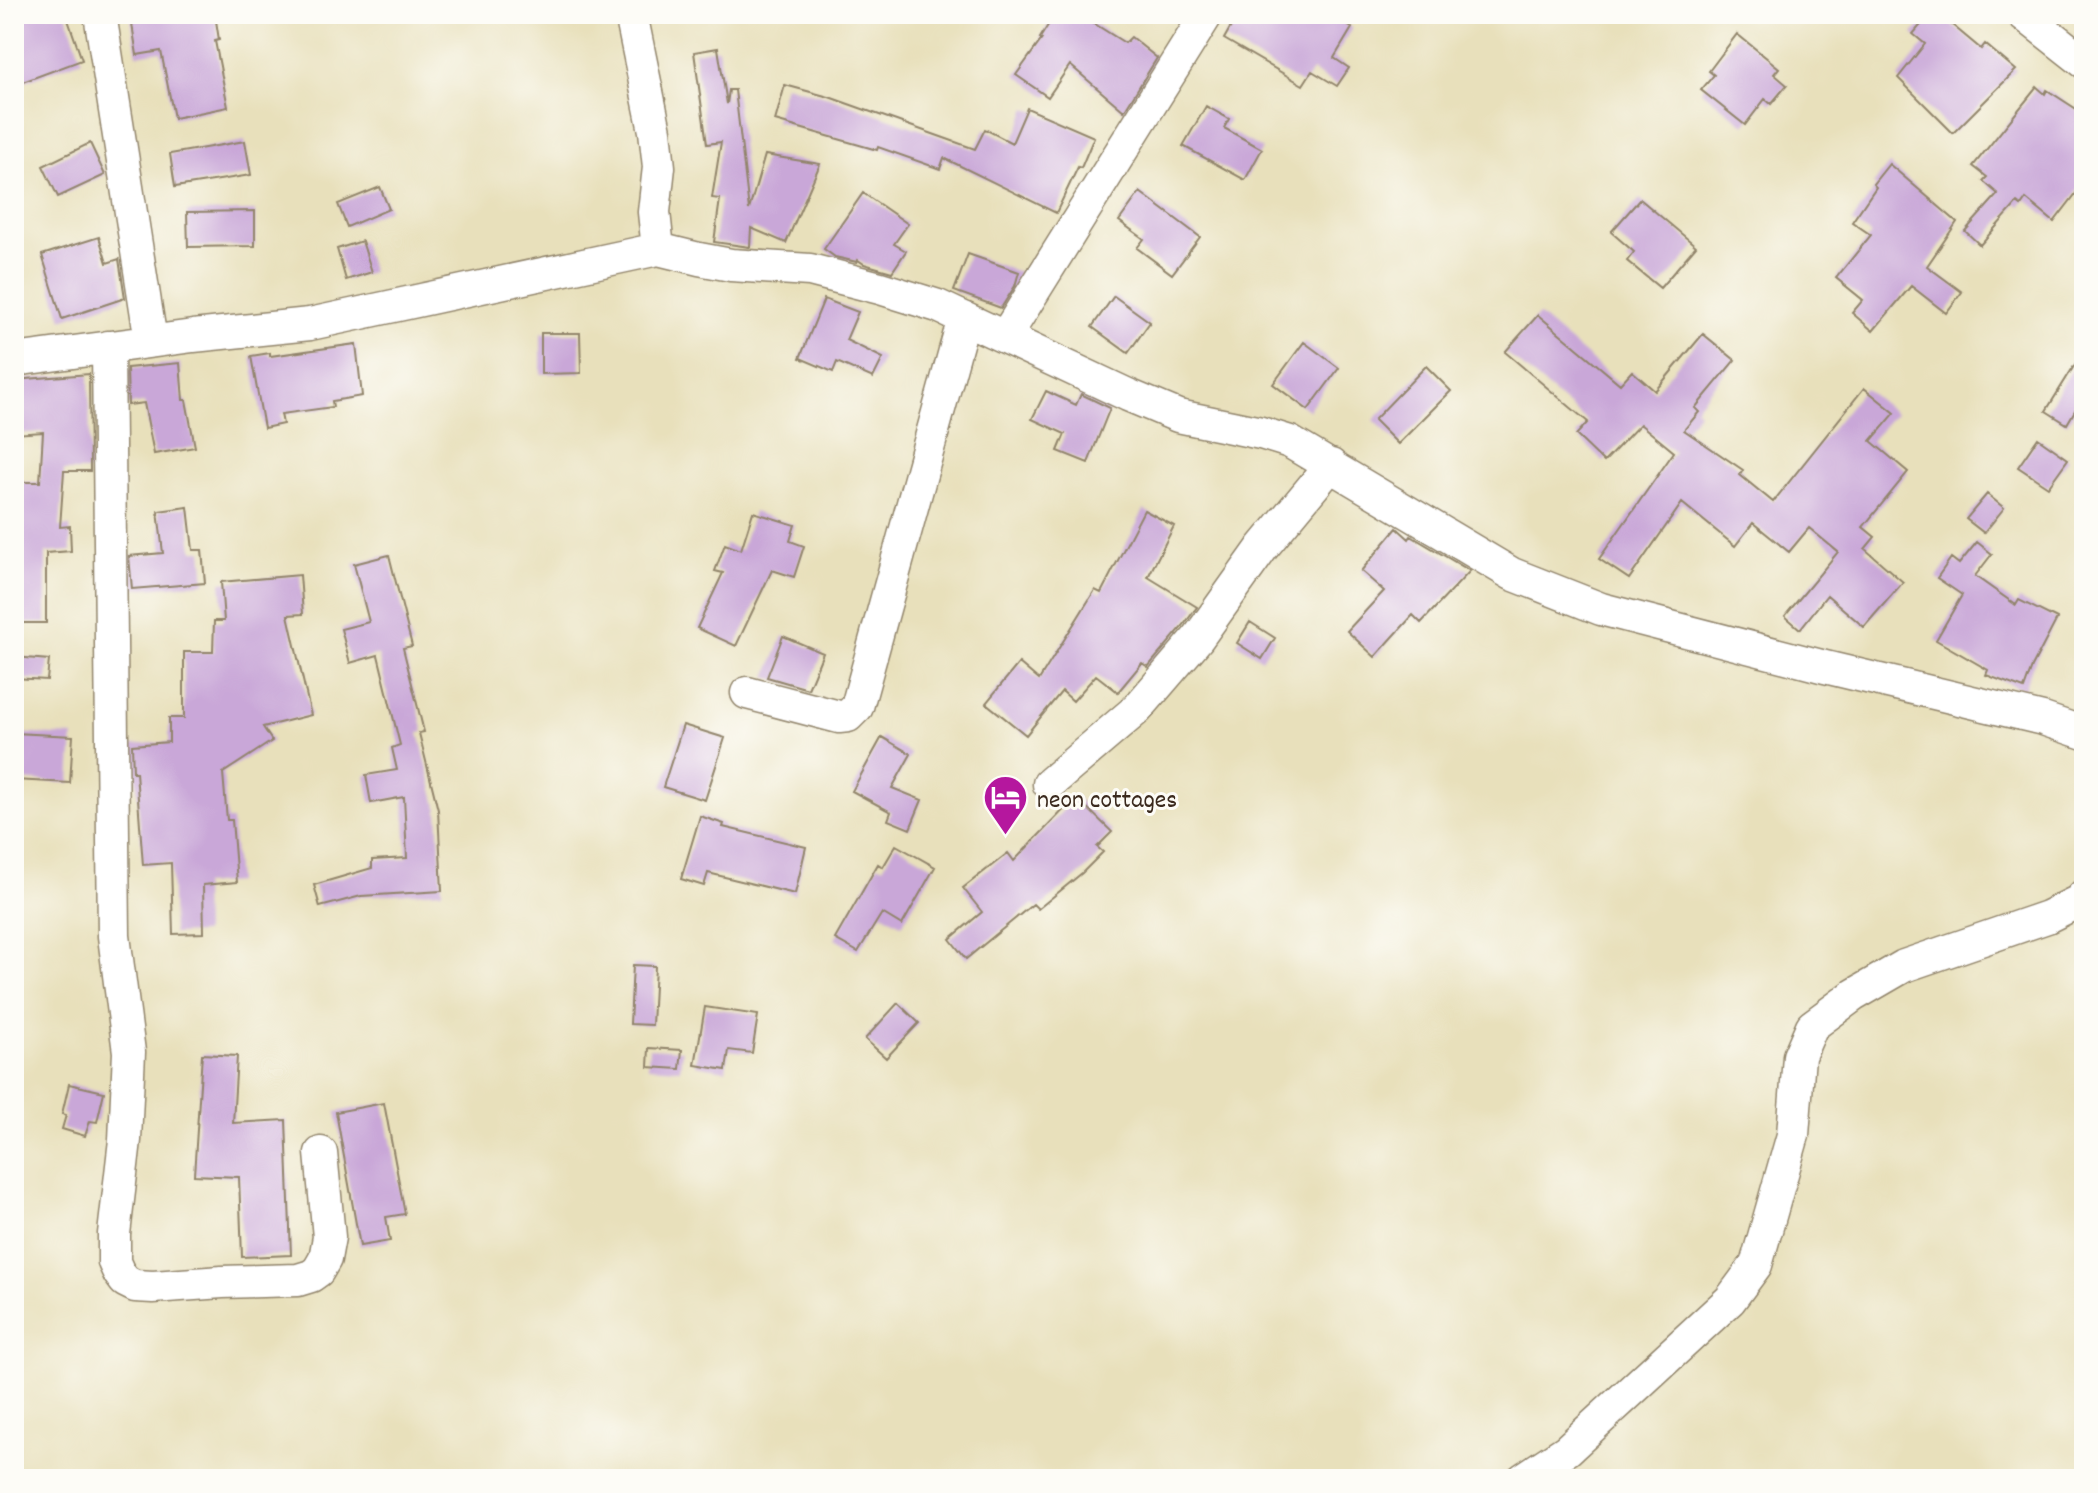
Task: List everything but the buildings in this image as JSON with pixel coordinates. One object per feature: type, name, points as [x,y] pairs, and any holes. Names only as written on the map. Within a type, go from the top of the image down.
[{"type":"street","points":[[100,14],[151,341]]},
{"type":"street","points":[[631,14],[657,143],[659,167],[654,212],[658,249]]},
{"type":"street","points":[[1005,337],[1207,14]]},
{"type":"street","points":[[2023,14],[2084,62]]},
{"type":"street","points":[[14,360],[310,324],[658,249],[731,265],[810,270],[938,306],[1178,416],[1290,442],[1512,574],[1601,609],[2043,719],[2084,733]]},
{"type":"street","points":[[747,693],[839,717],[848,716],[857,707],[964,318]]},
{"type":"street","points":[[108,347],[114,936],[129,1052],[125,1140],[114,1234],[114,1262],[119,1273],[125,1281],[135,1286],[153,1287],[298,1280],[311,1276],[325,1259],[329,1237],[321,1153]]},
{"type":"street","points":[[1049,784],[1137,709],[1198,638],[1263,547],[1331,465]]},
{"type":"street","points":[[1523,1479],[1567,1450],[1730,1300],[1756,1265],[1793,1135],[1799,1056],[1812,1026],[1854,995],[1904,966],[2047,917],[2079,901],[2084,895]]},
{"type":"place","name":"neon cottages","points":[[1006,837]]}]
